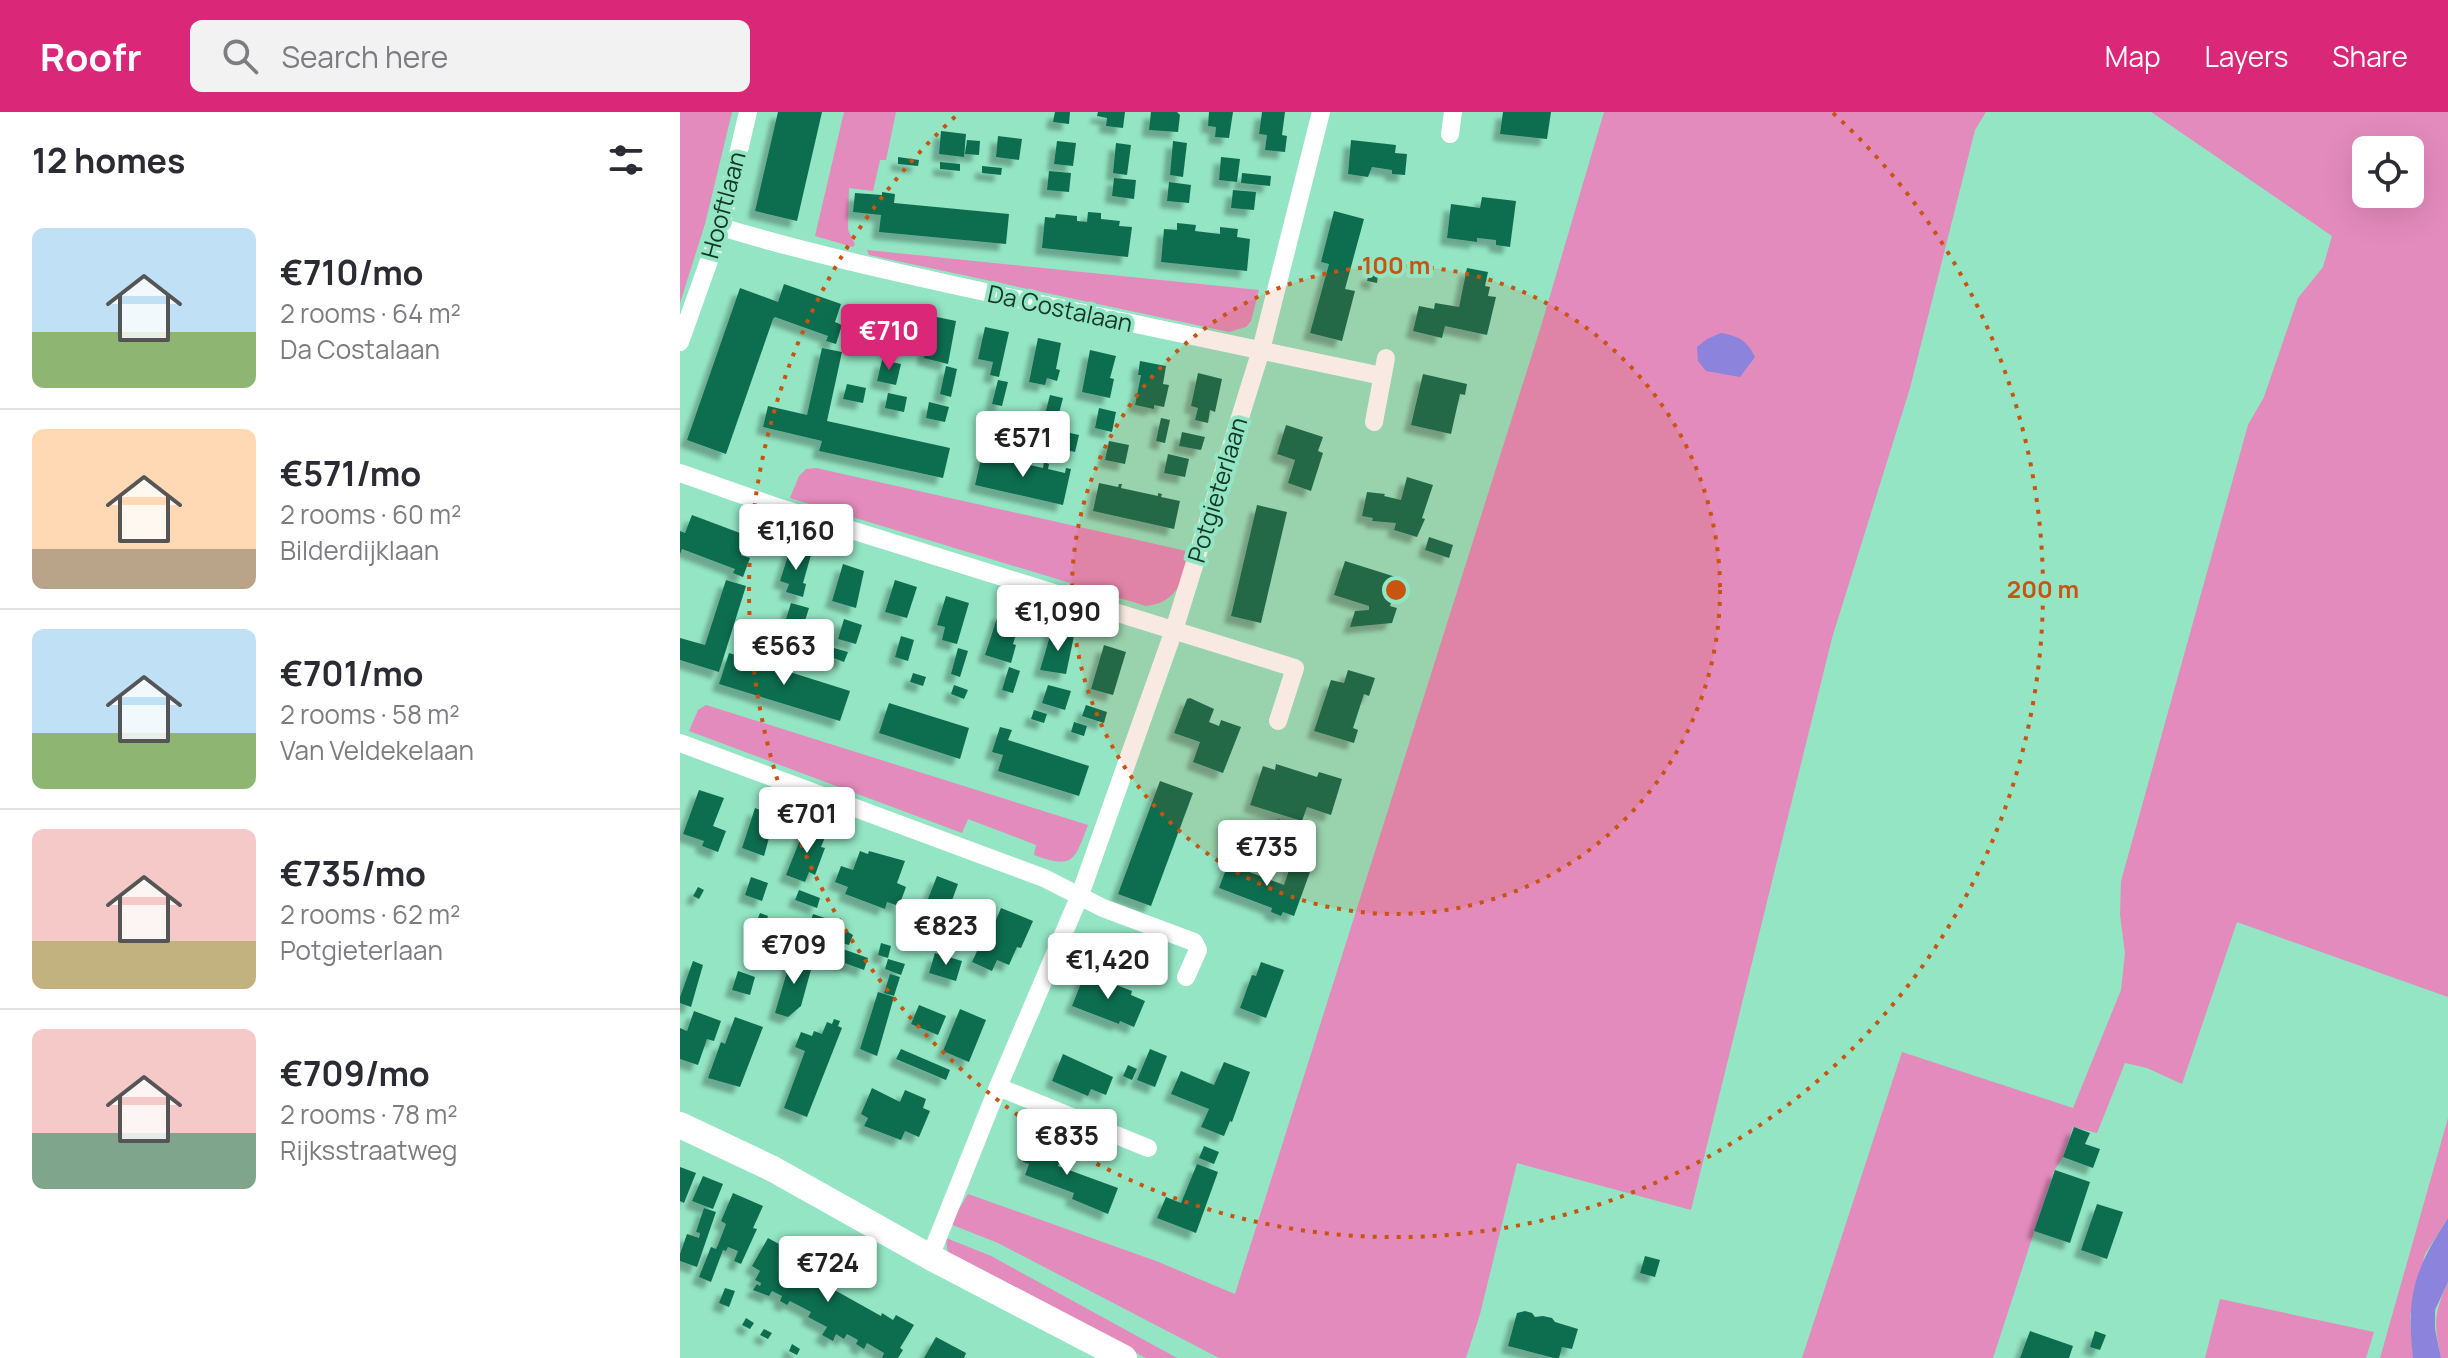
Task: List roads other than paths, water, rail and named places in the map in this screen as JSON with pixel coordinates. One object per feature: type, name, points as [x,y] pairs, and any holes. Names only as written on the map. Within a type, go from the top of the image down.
[{"type":"main road","points":[[680,1125],[773,1169],[930,1257],[1124,1358]]},
{"type":"street","name":"Hooftlaan","points":[[680,342],[721,227],[748,112]]},
{"type":"street","name":"Potgieterlaan","points":[[930,1257],[1080,895],[1174,630],[1261,350],[1321,112]]},
{"type":"street","points":[[1450,134],[1453,112]]},
{"type":"street","name":"Da Costalaan","points":[[721,227],[801,251],[1172,334],[1261,350]]},
{"type":"street","points":[[1261,350],[1384,367],[1374,422]]},
{"type":"street","points":[[680,473],[774,506],[1295,668],[1278,721]]},
{"type":"street","points":[[680,743],[829,800],[950,841],[1044,878],[1103,908],[1194,942],[1198,950],[1186,977]]},
{"type":"street","points":[[998,1087],[1148,1148]]}]
